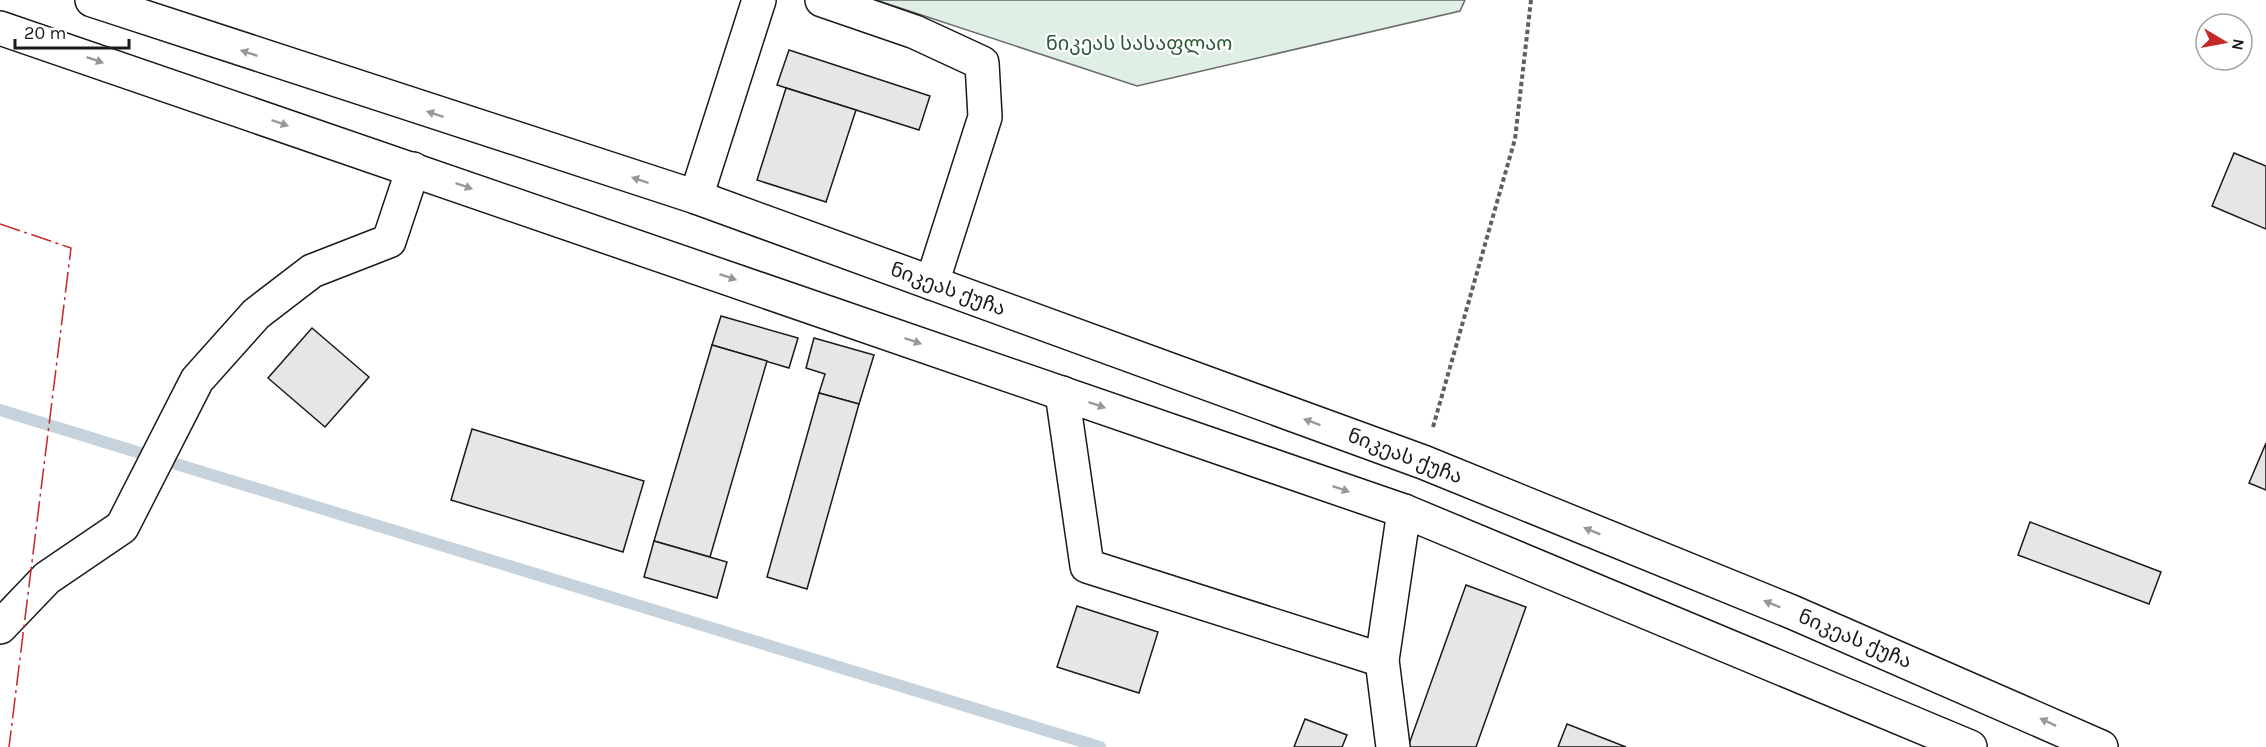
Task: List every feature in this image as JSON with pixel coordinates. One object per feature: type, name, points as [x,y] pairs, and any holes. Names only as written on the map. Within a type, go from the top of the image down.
[{"type":"main road","name":"ნიკეას ქუჩა","points":[[92,0],[696,197],[1424,462],[1792,612],[2101,747]]},
{"type":"main road","points":[[696,197],[759,0]]},
{"type":"main road","points":[[822,0],[915,32],[981,63],[985,117],[932,283]]},
{"type":"main road","points":[[0,28],[1404,511],[1970,747]]},
{"type":"main road","points":[[0,627],[47,579],[123,526],[197,380],[256,314],[312,271],[389,241],[413,169]]},
{"type":"main road","points":[[1062,393],[1087,566],[1382,660]]},
{"type":"main road","points":[[1393,747],[1382,660],[1404,511]]},
{"type":"path","points":[[1424,462],[1515,139],[1531,0]]},
{"type":"green space","name":"ნიკეას სასაფლაო","points":[[876,0],[1465,0],[1460,11],[1137,86]]},
{"type":"building","points":[[789,50],[930,96],[919,130],[777,85]]},
{"type":"building","points":[[786,88],[856,110],[826,202],[757,180]]},
{"type":"building","points":[[2234,153],[2266,166],[2266,229],[2212,206]]},
{"type":"building","points":[[721,316],[798,338],[789,368],[712,345]]},
{"type":"building","points":[[312,328],[369,377],[325,427],[268,378]]},
{"type":"building","points":[[814,338],[874,355],[859,404],[819,393],[825,374],[806,368]]},
{"type":"building","points":[[712,345],[767,361],[710,557],[654,541]]},
{"type":"building","points":[[819,393],[859,404],[807,589],[767,577]]},
{"type":"building","points":[[472,429],[644,481],[623,552],[451,500]]},
{"type":"building","points":[[2266,443],[2266,490],[2249,483]]},
{"type":"building","points":[[2030,522],[2161,572],[2149,604],[2018,555]]},
{"type":"building","points":[[654,541],[727,562],[717,598],[644,577]]},
{"type":"building","points":[[1466,585],[1526,607],[1476,747],[1408,747]]},
{"type":"building","points":[[1077,606],[1158,632],[1139,693],[1057,667]]},
{"type":"building","points":[[1305,719],[1347,735],[1342,747],[1294,747]]},
{"type":"building","points":[[1567,724],[1626,747],[1558,747]]},
{"type":"waterway","points":[[0,410],[1100,747]]},
{"type":"power","points":[[0,224],[71,248],[9,747]]}]
